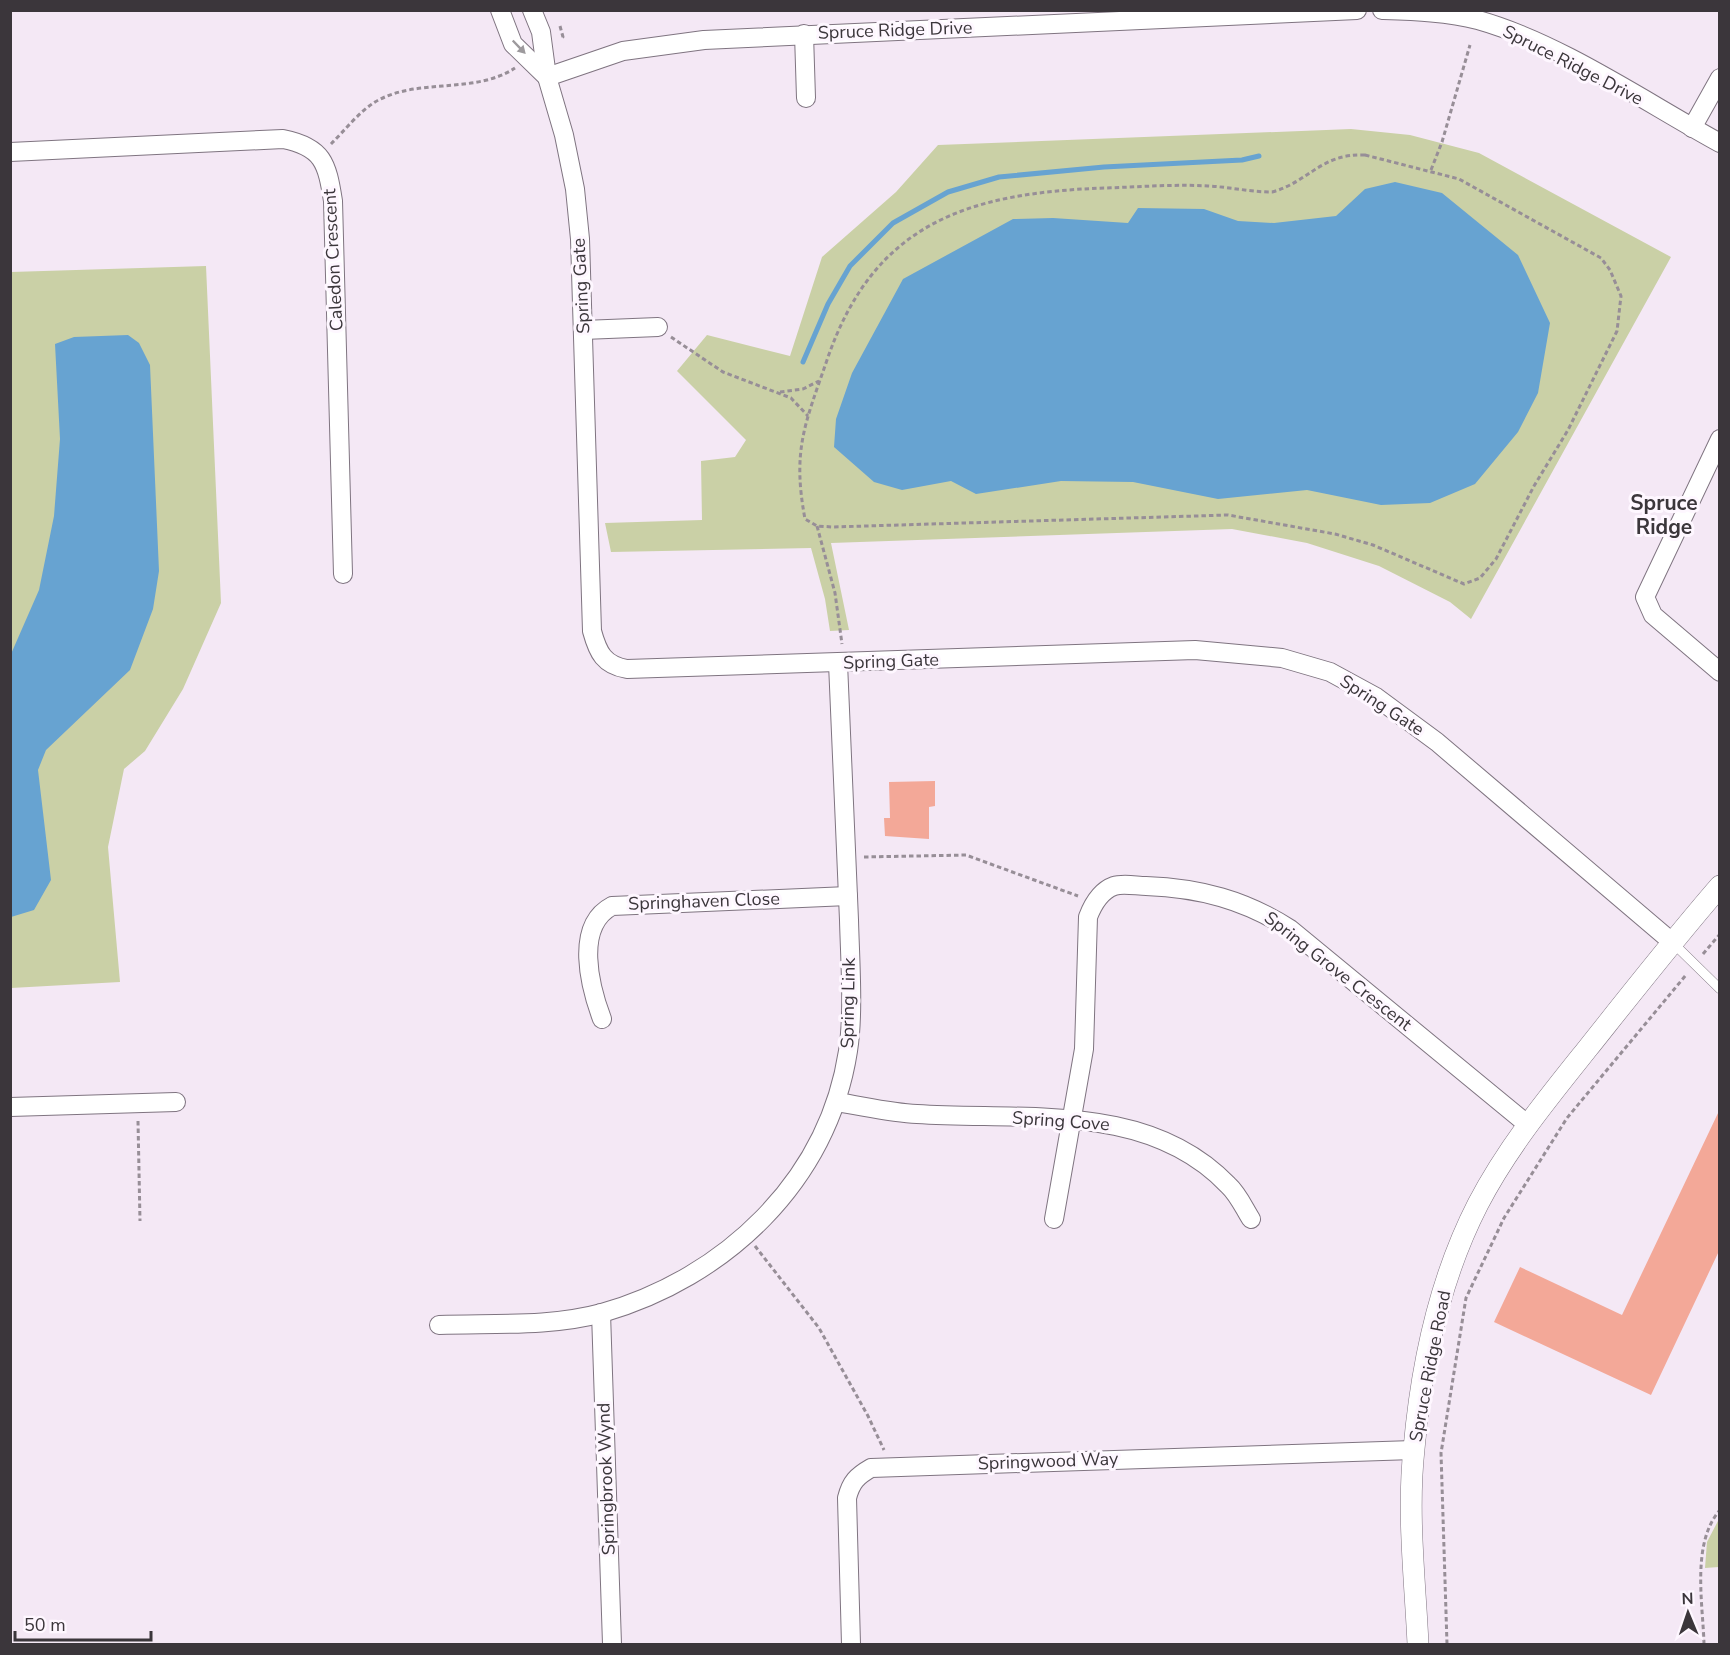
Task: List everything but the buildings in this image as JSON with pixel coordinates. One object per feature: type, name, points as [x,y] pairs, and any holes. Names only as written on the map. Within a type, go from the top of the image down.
[{"type":"street","points":[[500,10],[513,44],[538,54]]},
{"type":"street","name":"Spring Gate","points":[[532,10],[541,32],[538,54],[564,135],[574,189],[583,330],[592,631],[603,660],[613,667],[627,669],[1195,650],[1282,658],[1330,672],[1376,697],[1437,742],[1672,942]]},
{"type":"street","name":"Spruce Ridge Drive","points":[[547,77],[601,57],[663,44],[804,34],[1357,10]]},
{"type":"street","name":"Spruce Ridge Drive","points":[[1382,10],[1477,20],[1521,36],[1574,62],[1719,143]]},
{"type":"street","points":[[804,34],[806,98]]},
{"type":"street","points":[[1692,128],[1719,78]]},
{"type":"street","points":[[10,152],[283,139],[303,143],[321,155]]},
{"type":"street","name":"Caledon Crescent","points":[[321,155],[329,178],[333,201],[343,574]]},
{"type":"street","points":[[583,330],[658,327]]},
{"type":"street","points":[[1719,439],[1648,585],[1645,597],[1653,615],[1719,672]]},
{"type":"street","name":"Spring Link","points":[[439,1325],[566,1320],[601,1313],[645,1299],[716,1260],[747,1236],[800,1175],[821,1137],[836,1102],[848,1050],[848,896],[838,663]]},
{"type":"street","name":"Spring Grove Crescent","points":[[1093,903],[1103,893],[1116,886],[1175,887],[1200,891],[1261,910],[1290,929],[1527,1124]]},
{"type":"street","name":"Spruce Ridge Road","points":[[1418,1644],[1412,1507],[1413,1450],[1432,1341],[1454,1261],[1478,1204],[1527,1124],[1719,886]]},
{"type":"street","name":"Springhaven Close","points":[[602,1019],[591,983],[589,939],[592,926],[601,912],[612,906],[848,896]]},
{"type":"street","points":[[1054,1219],[1074,1120],[1084,1049],[1087,990],[1086,933],[1093,903]]},
{"type":"street","points":[[10,1107],[176,1102]]},
{"type":"street","name":"Spring Cove","points":[[836,1102],[917,1114],[1074,1120],[1118,1125],[1162,1139],[1212,1170],[1230,1186],[1251,1220]]},
{"type":"street","name":"Springbrook Wynd","points":[[601,1313],[612,1644]]},
{"type":"street","name":"Springwood Way","points":[[851,1644],[847,1498],[850,1485],[858,1475],[871,1468],[1413,1450]]},
{"type":"lane","points":[[1672,942],[1719,988]]},
{"type":"path","points":[[321,155],[374,102],[398,93],[476,82],[510,72],[563,37]]},
{"type":"path","points":[[1431,170],[1442,142],[1470,45]]},
{"type":"path","points":[[1352,154],[1431,170],[1479,188],[1592,251],[1610,270],[1621,296],[1620,318],[1612,343],[1568,430],[1534,486],[1496,559],[1480,578],[1464,584],[1373,544],[1325,532],[1228,515],[818,526],[805,519],[799,487],[800,443],[840,323],[863,283],[874,270],[920,230],[970,207],[1021,194],[1079,189],[1185,186],[1272,192],[1283,189],[1329,160],[1352,154]]},
{"type":"path","points":[[658,327],[692,353],[723,372],[791,398],[808,416]]},
{"type":"path","points":[[775,392],[791,392],[820,381]]},
{"type":"path","points":[[818,526],[839,617],[842,645],[838,663]]},
{"type":"path","points":[[846,857],[966,855],[1060,888],[1093,903]]},
{"type":"path","points":[[1447,1644],[1441,1453],[1466,1298],[1504,1218],[1567,1118],[1719,934]]},
{"type":"path","points":[[138,1103],[140,1221]]},
{"type":"path","points":[[747,1236],[819,1328],[868,1416],[891,1466]]},
{"type":"path","points":[[1704,1644],[1701,1555],[1707,1530],[1719,1510]]},
{"type":"green space","points":[[1351,129],[1410,135],[1479,153],[1671,257],[1471,619],[1450,602],[1379,566],[1307,543],[1232,529],[831,543],[849,630],[830,631],[825,599],[811,548],[611,552],[605,523],[702,520],[701,461],[735,457],[746,440],[677,371],[707,335],[790,356],[822,257],[896,192],[938,145]]},
{"type":"green space","points":[[206,266],[221,603],[183,689],[145,751],[124,769],[108,847],[120,982],[11,988],[11,272]]},
{"type":"green space","points":[[1719,1519],[1719,1567],[1705,1568],[1707,1542]]},
{"type":"water","points":[[1395,182],[1442,193],[1518,255],[1550,323],[1538,393],[1518,432],[1475,484],[1430,503],[1381,505],[1307,490],[1218,499],[1133,482],[1061,481],[976,494],[951,481],[902,490],[874,482],[834,447],[836,419],[852,373],[903,279],[1013,219],[1053,218],[1128,223],[1138,208],[1204,209],[1238,221],[1274,223],[1336,216],[1365,189]]},
{"type":"water","points":[[128,335],[139,343],[150,365],[159,571],[153,609],[130,670],[46,750],[38,770],[51,880],[34,910],[11,917],[11,654],[39,590],[54,516],[60,439],[55,344],[74,337]]},
{"type":"waterway","points":[[803,362],[828,304],[850,266],[893,223],[948,192],[999,177],[1104,167],[1242,160],[1259,156]]},
{"type":"district","name":"Spruce Ridge","points":[[1664,515]]}]
